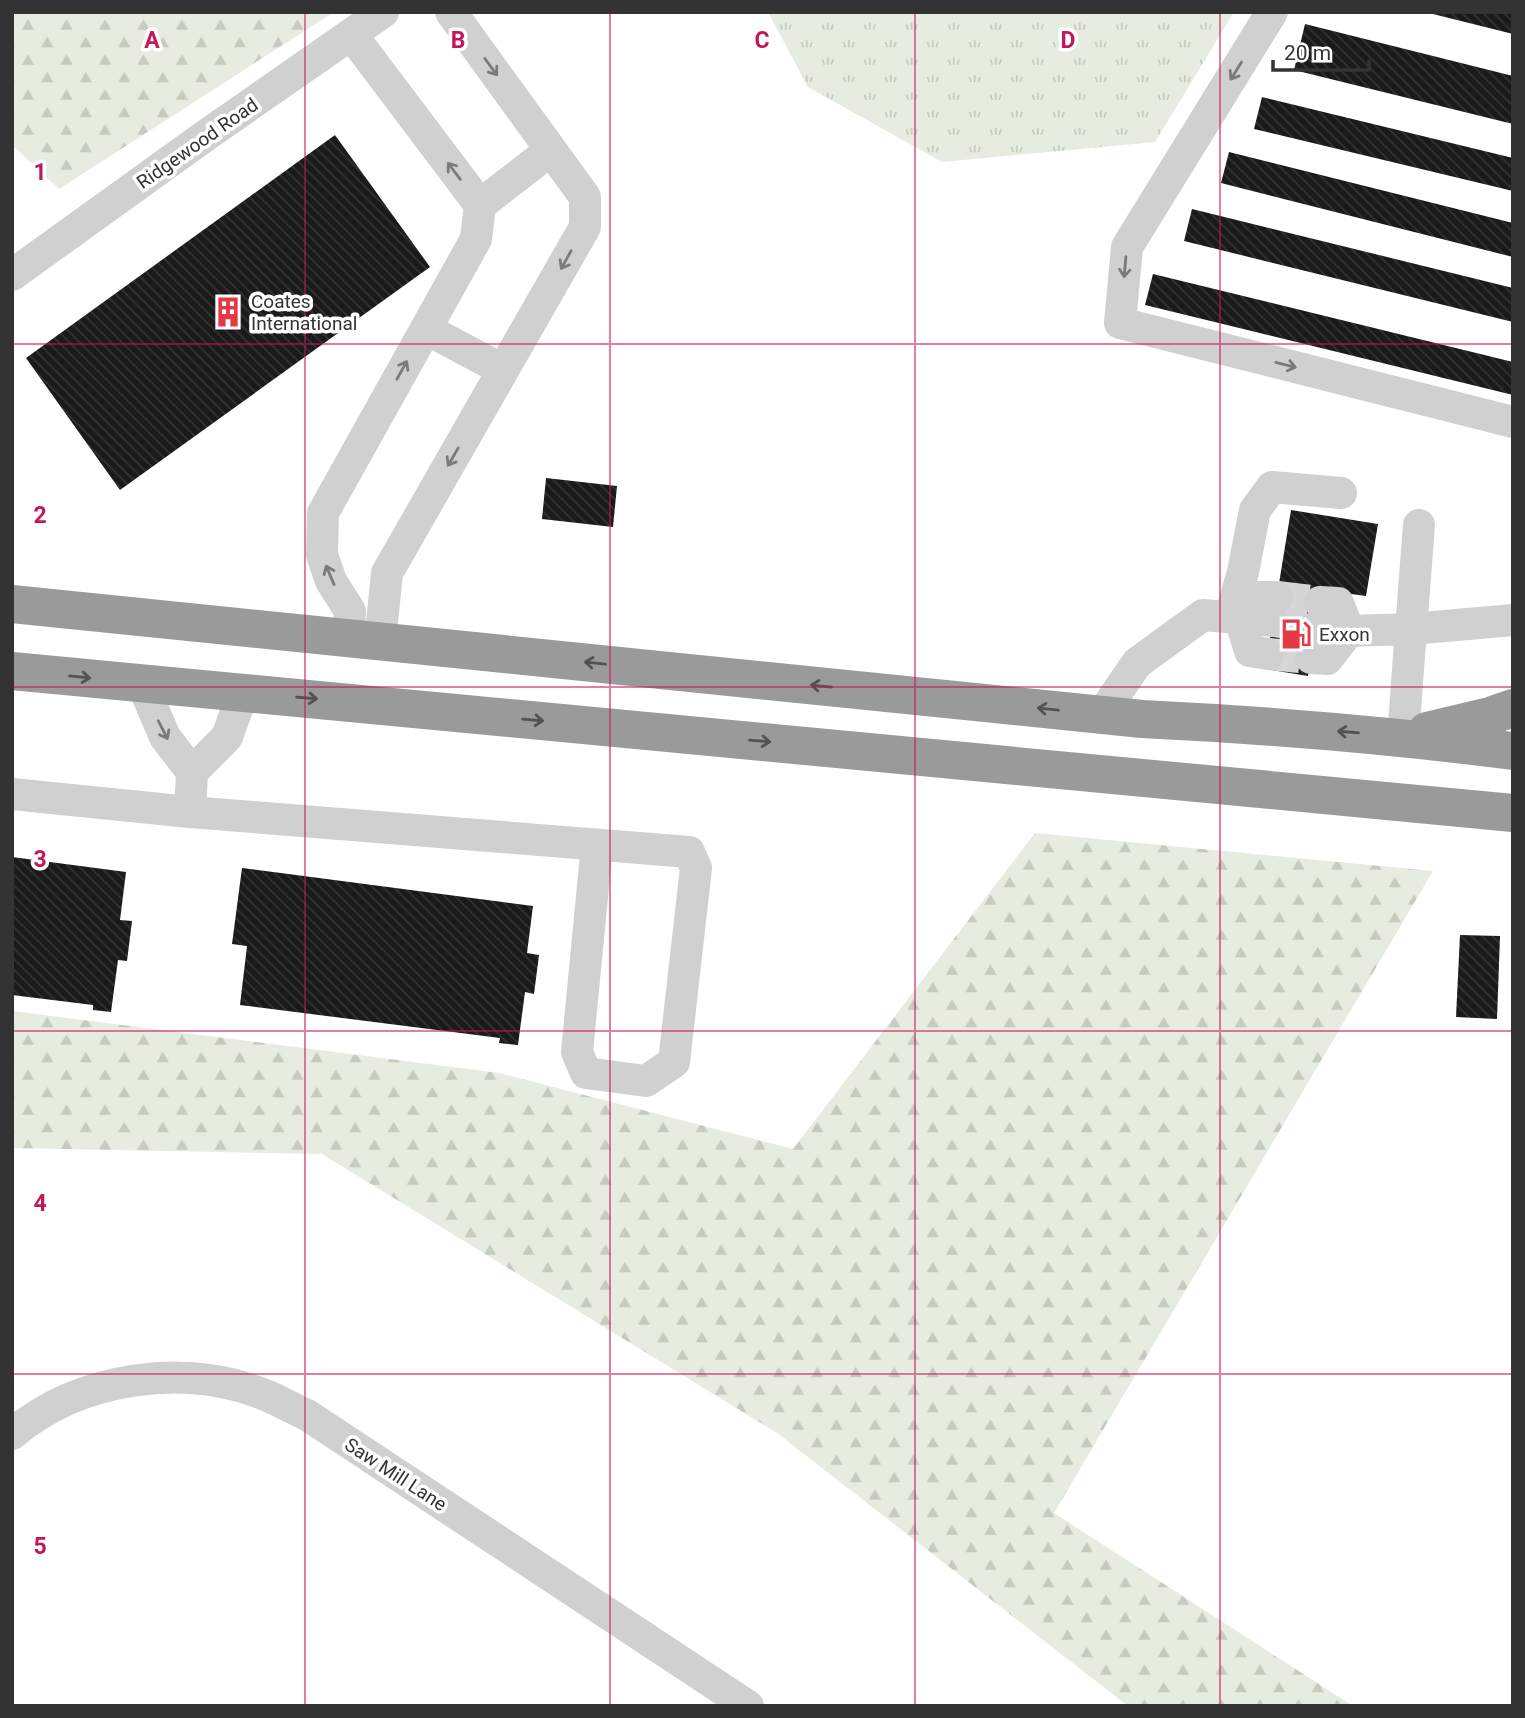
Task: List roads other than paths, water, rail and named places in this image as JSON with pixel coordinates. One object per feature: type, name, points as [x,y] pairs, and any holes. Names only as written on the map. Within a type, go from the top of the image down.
[{"type":"highway","points":[[12,604],[1102,714],[1403,737],[1513,751]]},
{"type":"highway","points":[[12,671],[1513,813]]},
{"type":"highway","points":[[1403,737],[1513,708]]},
{"type":"street","name":"Ridgewood Road","points":[[12,275],[205,135],[383,12]]},
{"type":"street","points":[[365,640],[387,573],[584,227],[585,197],[451,12]]},
{"type":"street","points":[[1272,12],[1127,247],[1120,323],[1513,422]]},
{"type":"street","points":[[351,34],[480,205],[476,239],[323,513],[323,555],[331,581],[365,640]]},
{"type":"street","points":[[480,205],[551,150]]},
{"type":"street","points":[[426,328],[503,370]]},
{"type":"street","points":[[1268,654],[1250,651],[1235,617],[1255,510],[1272,487],[1341,492]]},
{"type":"street","points":[[1403,737],[1419,525]]},
{"type":"street","points":[[1102,714],[1137,663],[1203,615],[1235,617],[1275,609]]},
{"type":"street","points":[[1318,614],[1349,631],[1513,621]]},
{"type":"street","points":[[1311,658],[1327,659],[1349,631]]},
{"type":"street","points":[[142,683],[165,737],[192,772],[190,812]]},
{"type":"street","points":[[192,772],[227,737],[243,692]]},
{"type":"street","points":[[12,794],[190,812],[689,852],[696,868],[674,1062],[646,1081],[586,1073],[577,1052],[597,845]]},
{"type":"street","name":"Saw Mill Lane","points":[[12,1434],[59,1404],[119,1383],[171,1378],[223,1383],[266,1395],[307,1415],[748,1706]]},
{"type":"tunnel","points":[[1277,597],[1320,602]]},
{"type":"tunnel","points":[[1273,621],[1316,627]]},
{"type":"tunnel","points":[[1268,654],[1311,658]]},
{"type":"place","name":"Coates International","points":[[228,312]]},
{"type":"place","name":"Exxon","points":[[1296,634]]}]
